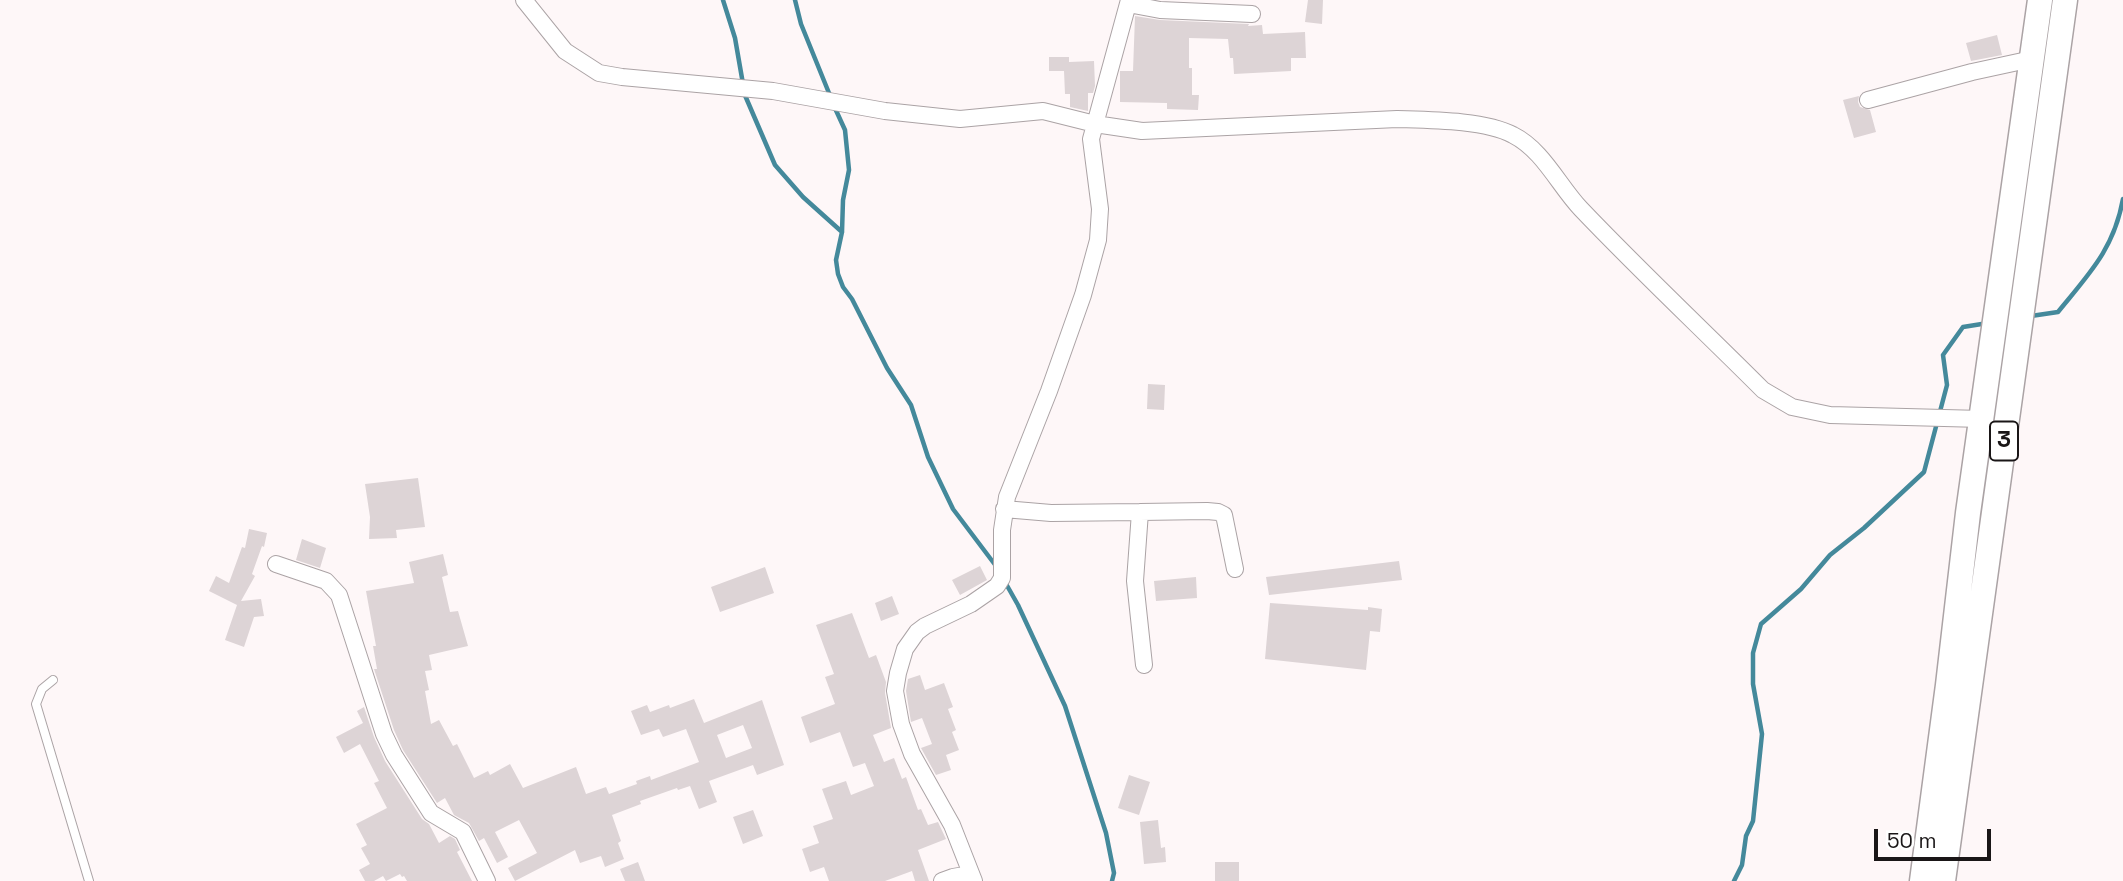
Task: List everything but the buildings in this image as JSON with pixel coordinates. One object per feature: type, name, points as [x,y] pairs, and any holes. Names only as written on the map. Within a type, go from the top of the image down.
[{"type":"main road","name":"3","points":[[1922,881],[2040,0]]},
{"type":"main road","name":"3","points":[[1943,881],[2065,0]]},
{"type":"street","points":[[524,0],[565,51],[600,73],[622,78],[774,91],[886,111],[960,119],[1043,111],[1095,124],[1142,131],[1397,119],[1435,120],[1488,127],[1513,135],[1533,150],[1578,206],[1763,390],[1792,407],[1830,415],[1982,419]]},
{"type":"street","points":[[942,881],[972,877],[951,825],[912,754],[901,724],[895,691],[901,660],[917,632],[971,604],[1000,582],[1003,570],[1004,509],[1075,319],[1098,240],[1100,209],[1091,139],[1129,2],[1160,10],[1252,14]]},
{"type":"street","points":[[1868,100],[2032,59]]},
{"type":"street","points":[[1004,509],[1051,513],[1218,512],[1224,515],[1235,569]]},
{"type":"street","points":[[1140,512],[1135,581],[1144,665]]},
{"type":"street","points":[[276,564],[326,581],[340,595],[384,734],[394,755],[431,813],[462,831],[486,881]]},
{"type":"lane","points":[[53,680],[42,689],[36,704],[89,881]]},
{"type":"waterway","points":[[723,0],[735,38],[743,84]]},
{"type":"waterway","points":[[795,0],[801,24],[831,98]]},
{"type":"waterway","points":[[744,93],[775,165],[803,197],[842,232]]},
{"type":"waterway","points":[[834,106],[845,130],[849,170],[836,260],[838,274],[887,368],[911,405],[928,457],[953,509],[996,566]]},
{"type":"waterway","points":[[2031,316],[2058,312],[2080,285],[2107,247],[2123,199]]},
{"type":"waterway","points":[[1734,881],[1742,865],[1746,836],[1753,821],[1762,734],[1753,684],[1753,653],[1761,624],[1801,589],[1830,555],[1864,528],[1924,472],[1947,385],[1943,355],[1963,327],[1988,323]]},
{"type":"waterway","points":[[1005,582],[1065,706],[1106,833],[1114,873],[1112,881]]}]
